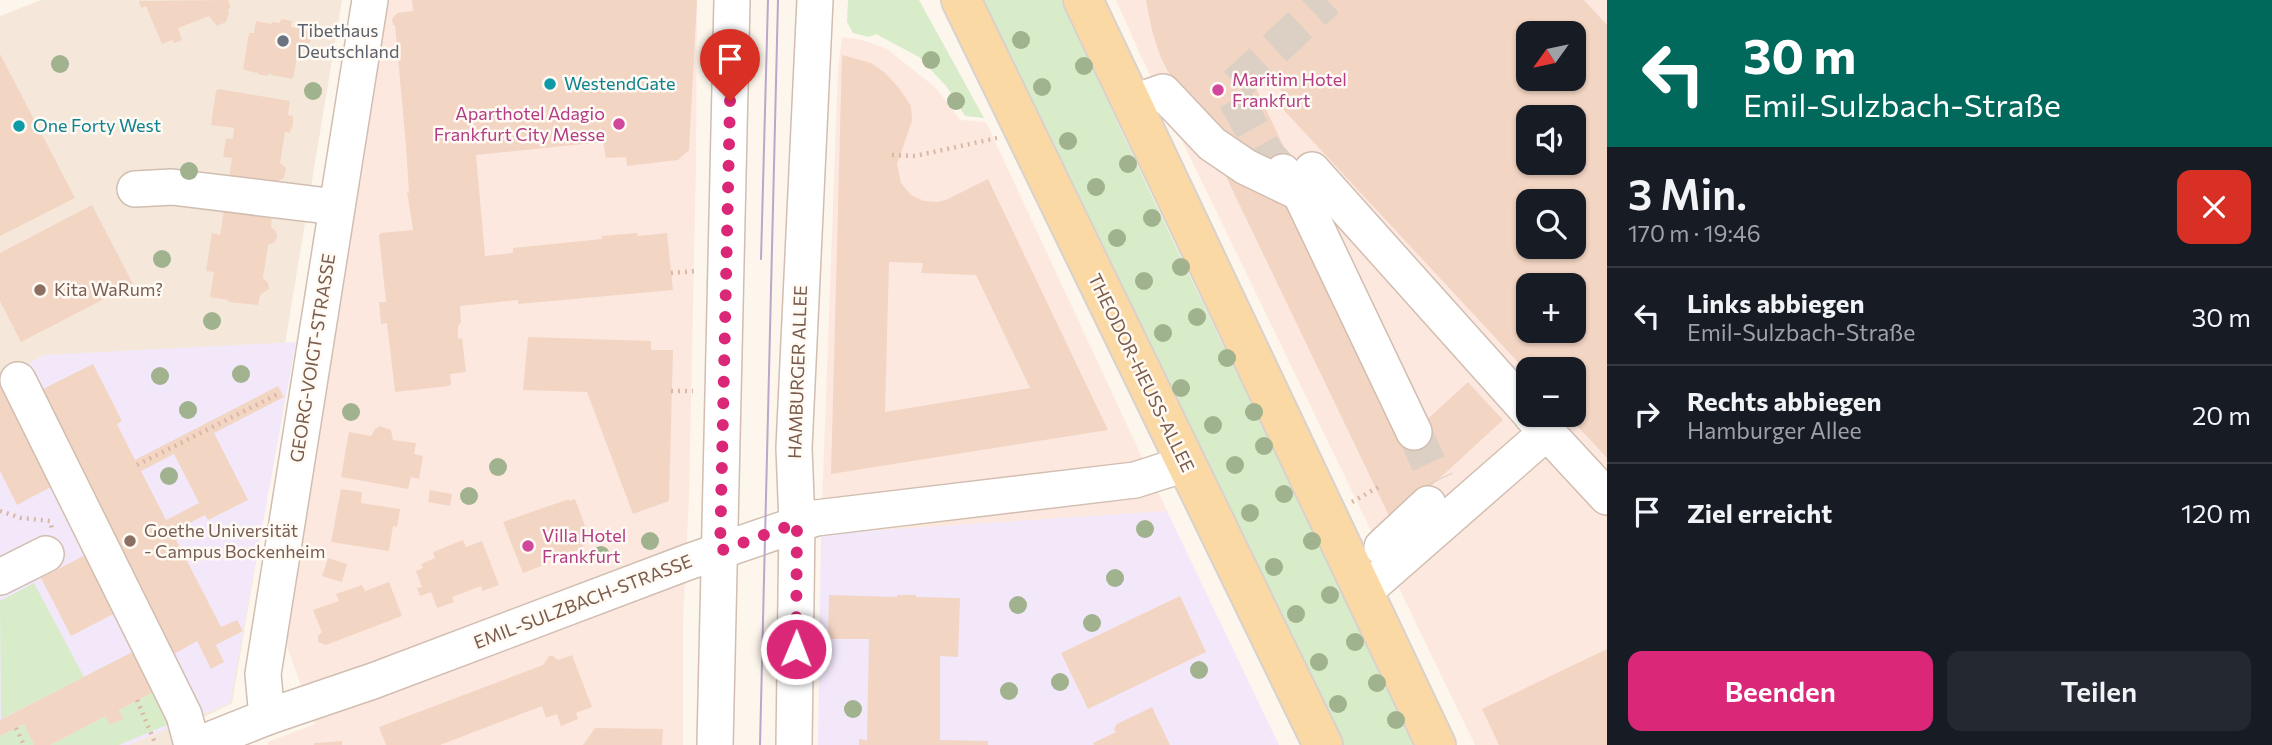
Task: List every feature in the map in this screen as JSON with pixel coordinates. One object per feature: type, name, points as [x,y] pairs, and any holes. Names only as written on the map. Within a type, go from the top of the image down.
[{"type":"main road","name":"THEODOR-HEUSS-ALLEE","points":[[961,0],[1323,745]]},
{"type":"main road","points":[[1083,0],[1154,93],[1358,584],[1436,745]]},
{"type":"street","name":"GEORG-VOIGT-STRASSE","points":[[267,717],[263,674],[370,0]]},
{"type":"street","points":[[715,745],[732,0]]},
{"type":"street","name":"HAMBURGER ALLEE","points":[[794,745],[797,523],[794,448],[815,0]]},
{"type":"street","points":[[1154,93],[1163,92],[1168,96],[1197,130],[1230,157],[1263,176],[1298,179],[1516,400]]},
{"type":"street","points":[[1298,179],[1414,432]]},
{"type":"street","points":[[135,189],[172,187],[336,207]]},
{"type":"street","points":[[18,380],[184,715],[205,743]]},
{"type":"street","points":[[1358,584],[1439,501],[1526,427]]},
{"type":"street","points":[[1542,427],[1607,497]]},
{"type":"street","name":"EMIL-SULZBACH-STRASSE","points":[[205,743],[267,717],[373,681],[797,523],[825,516],[1135,480],[1185,464]]},
{"type":"street","points":[[0,577],[48,538]]},
{"type":"path","points":[[891,155],[915,156],[1000,137]]},
{"type":"path","points":[[671,273],[696,271]]},
{"type":"path","points":[[671,391],[693,391]]},
{"type":"path","points":[[138,465],[282,392]]},
{"type":"path","points":[[179,444],[183,450]]},
{"type":"path","points":[[1351,502],[1381,485]]},
{"type":"path","points":[[0,511],[21,518],[48,538]]},
{"type":"path","points":[[137,700],[156,745]]},
{"type":"path","points":[[16,728],[24,745]]},
{"type":"shaded area","points":[[41,0],[342,0],[278,386],[284,397],[232,703],[181,728],[189,745],[0,745],[0,16]]},
{"type":"shaded area","points":[[383,0],[697,0],[689,498],[683,621],[683,745],[268,745],[268,742],[315,724],[285,641]]},
{"type":"shaded area","points":[[1116,0],[1607,0],[1607,745],[1475,745]]},
{"type":"shaded area","points":[[842,37],[863,40],[887,49],[936,88],[960,120],[986,122],[1167,511],[821,534],[838,70]]},
{"type":"shaded area","name":"Goethe Universität - Campus Bockenheim","points":[[296,342],[230,703],[129,745],[0,745],[0,379],[44,355]]},
{"type":"shaded area","points":[[1167,511],[1279,745],[818,745],[821,534]]},
{"type":"green space","points":[[848,0],[919,0],[984,118],[965,116],[947,87],[919,57],[876,34],[869,37],[853,33],[847,22]]},
{"type":"green space","points":[[979,0],[1062,0],[1413,745],[1339,745]]},
{"type":"green space","points":[[34,583],[84,677],[1,719],[0,601]]},
{"type":"green space","points":[[165,686],[181,719],[119,745],[50,745],[106,716],[111,725],[123,719],[119,710]]},
{"type":"green space","points":[[24,724],[34,745],[0,745],[0,736]]},
{"type":"building","points":[[228,0],[231,8],[228,9],[226,22],[217,26],[209,16],[178,28],[182,40],[162,44],[146,6],[141,8],[139,1]]},
{"type":"building","points":[[412,0],[697,0],[689,150],[678,160],[627,166],[626,157],[606,158],[603,142],[476,155],[485,256],[513,253],[513,248],[602,239],[602,236],[667,233],[673,290],[518,304],[518,300],[460,306],[458,339],[462,338],[466,372],[450,374],[449,386],[395,392],[387,323],[381,324],[379,302],[386,302],[379,236],[381,233],[413,230],[407,192],[409,193],[406,146],[395,25],[392,19],[397,13],[413,11]]},
{"type":"building","points":[[1146,0],[1584,0],[1607,25],[1607,458],[1578,427],[1586,427],[1586,357],[1516,357],[1516,360],[1279,105],[1288,98],[1249,56],[1242,62],[1240,59],[1237,62],[1251,77],[1299,179],[1254,161],[1174,83],[1161,58]]},
{"type":"building","points":[[281,19],[292,21],[291,27],[306,29],[311,40],[308,47],[298,51],[293,79],[271,73],[267,76],[243,69],[249,33],[254,33],[256,21],[272,24],[280,23]]},
{"type":"building","name":"One Forty West","points":[[0,54],[75,198],[0,236]]},
{"type":"building","points":[[842,55],[871,63],[884,72],[911,106],[912,121],[897,164],[901,183],[911,195],[924,201],[938,202],[988,179],[1108,430],[831,474]],"holes":[[[889,262],[923,263],[921,273],[976,275],[1030,388],[885,412]]]},
{"type":"building","points":[[219,89],[290,101],[288,115],[293,116],[293,124],[290,133],[285,132],[280,163],[286,168],[284,178],[278,181],[276,190],[228,183],[232,158],[223,157],[226,138],[233,139],[234,128],[211,125],[216,91]]},
{"type":"building","points":[[1217,158],[1292,195],[1408,437],[1468,382],[1503,420],[1392,522]]},
{"type":"building","points":[[92,205],[133,284],[21,342],[0,301],[0,253]]},
{"type":"building","points":[[224,210],[272,217],[271,227],[277,236],[275,242],[268,245],[263,278],[269,289],[260,295],[258,305],[210,297],[214,272],[206,271],[212,233],[220,235]]},
{"type":"building","points":[[528,337],[651,341],[651,350],[673,350],[669,501],[633,514],[587,392],[523,390]]},
{"type":"building","points":[[93,364],[122,421],[117,424],[135,460],[278,386],[284,397],[214,433],[248,500],[208,520],[205,515],[172,532],[221,627],[237,620],[243,631],[216,645],[224,662],[211,669],[197,641],[174,654],[75,461],[33,394]],"holes":[[[174,454],[199,503],[166,520],[141,471]]]},
{"type":"building","points":[[5,376],[60,482],[17,505],[0,471],[0,378]]},
{"type":"building","points":[[380,426],[391,430],[393,440],[416,443],[414,454],[423,456],[419,479],[411,477],[408,489],[341,477],[349,432],[371,436]]},
{"type":"building","points":[[341,489],[362,492],[361,503],[400,509],[397,527],[393,526],[389,551],[331,542]]},
{"type":"building","points":[[430,490],[452,494],[450,506],[428,502]]},
{"type":"building","points":[[575,499],[590,539],[584,541],[586,544],[578,550],[547,559],[549,563],[523,573],[503,522]]},
{"type":"building","points":[[463,540],[466,547],[482,541],[499,585],[482,591],[481,586],[452,597],[454,602],[437,608],[431,592],[420,596],[417,588],[422,587],[416,571],[423,568],[421,564],[435,558],[433,552]]},
{"type":"building","points":[[91,552],[121,610],[71,636],[41,578]]},
{"type":"building","points":[[328,558],[347,564],[342,582],[322,576]]},
{"type":"building","points":[[389,582],[402,616],[326,645],[318,642],[318,636],[322,632],[313,610],[339,601],[336,594],[362,585],[365,591]]},
{"type":"building","points":[[829,595],[960,598],[958,657],[940,656],[940,740],[988,741],[988,745],[859,745],[859,739],[867,740],[869,639],[828,639]]},
{"type":"building","points":[[1180,596],[1206,652],[1088,709],[1061,653]]},
{"type":"building","points":[[144,646],[165,686],[119,710],[123,719],[110,725],[106,716],[50,745],[34,745],[24,724],[0,736],[0,720]]},
{"type":"building","points":[[1607,649],[1607,745],[1499,745],[1482,709]]},
{"type":"building","points":[[572,655],[592,707],[576,713],[578,719],[561,726],[557,714],[546,718],[542,706],[440,745],[386,745],[379,727],[543,665],[549,656],[558,660]]},
{"type":"building","points":[[1152,707],[1170,745],[1094,745],[1093,743],[1116,732],[1114,729],[1117,724]]},
{"type":"building","points":[[595,728],[663,729],[662,745],[583,745]]},
{"type":"building","points":[[342,741],[342,745],[314,745],[314,743]]},
{"type":"tunnel","points":[[1283,172],[1266,153],[1230,90],[1327,0]]},
{"type":"tunnel","points":[[1414,432],[1437,481]]},
{"type":"tram line","points":[[761,259],[768,0]]},
{"type":"tram line","points":[[760,745],[778,0]]},
{"type":"place","name":"Tibethaus Deutschland","points":[[283,41]]},
{"type":"place","name":"WestendGate","points":[[550,84]]},
{"type":"place","name":"Maritim Hotel Frankfurt","points":[[1218,90]]},
{"type":"place","name":"Aparthotel Adagio Frankfurt City Messe","points":[[619,124]]},
{"type":"place","name":"One Forty West","points":[[19,126]]},
{"type":"place","name":"Kita WaRum?","points":[[40,290]]},
{"type":"place","name":"Goethe Universität - Campus Bockenheim","points":[[130,541]]},
{"type":"place","name":"Villa Hotel Frankfurt","points":[[528,546]]},
{"type":"route","points":[[730,101],[720,551],[797,523],[796,649]]}]
